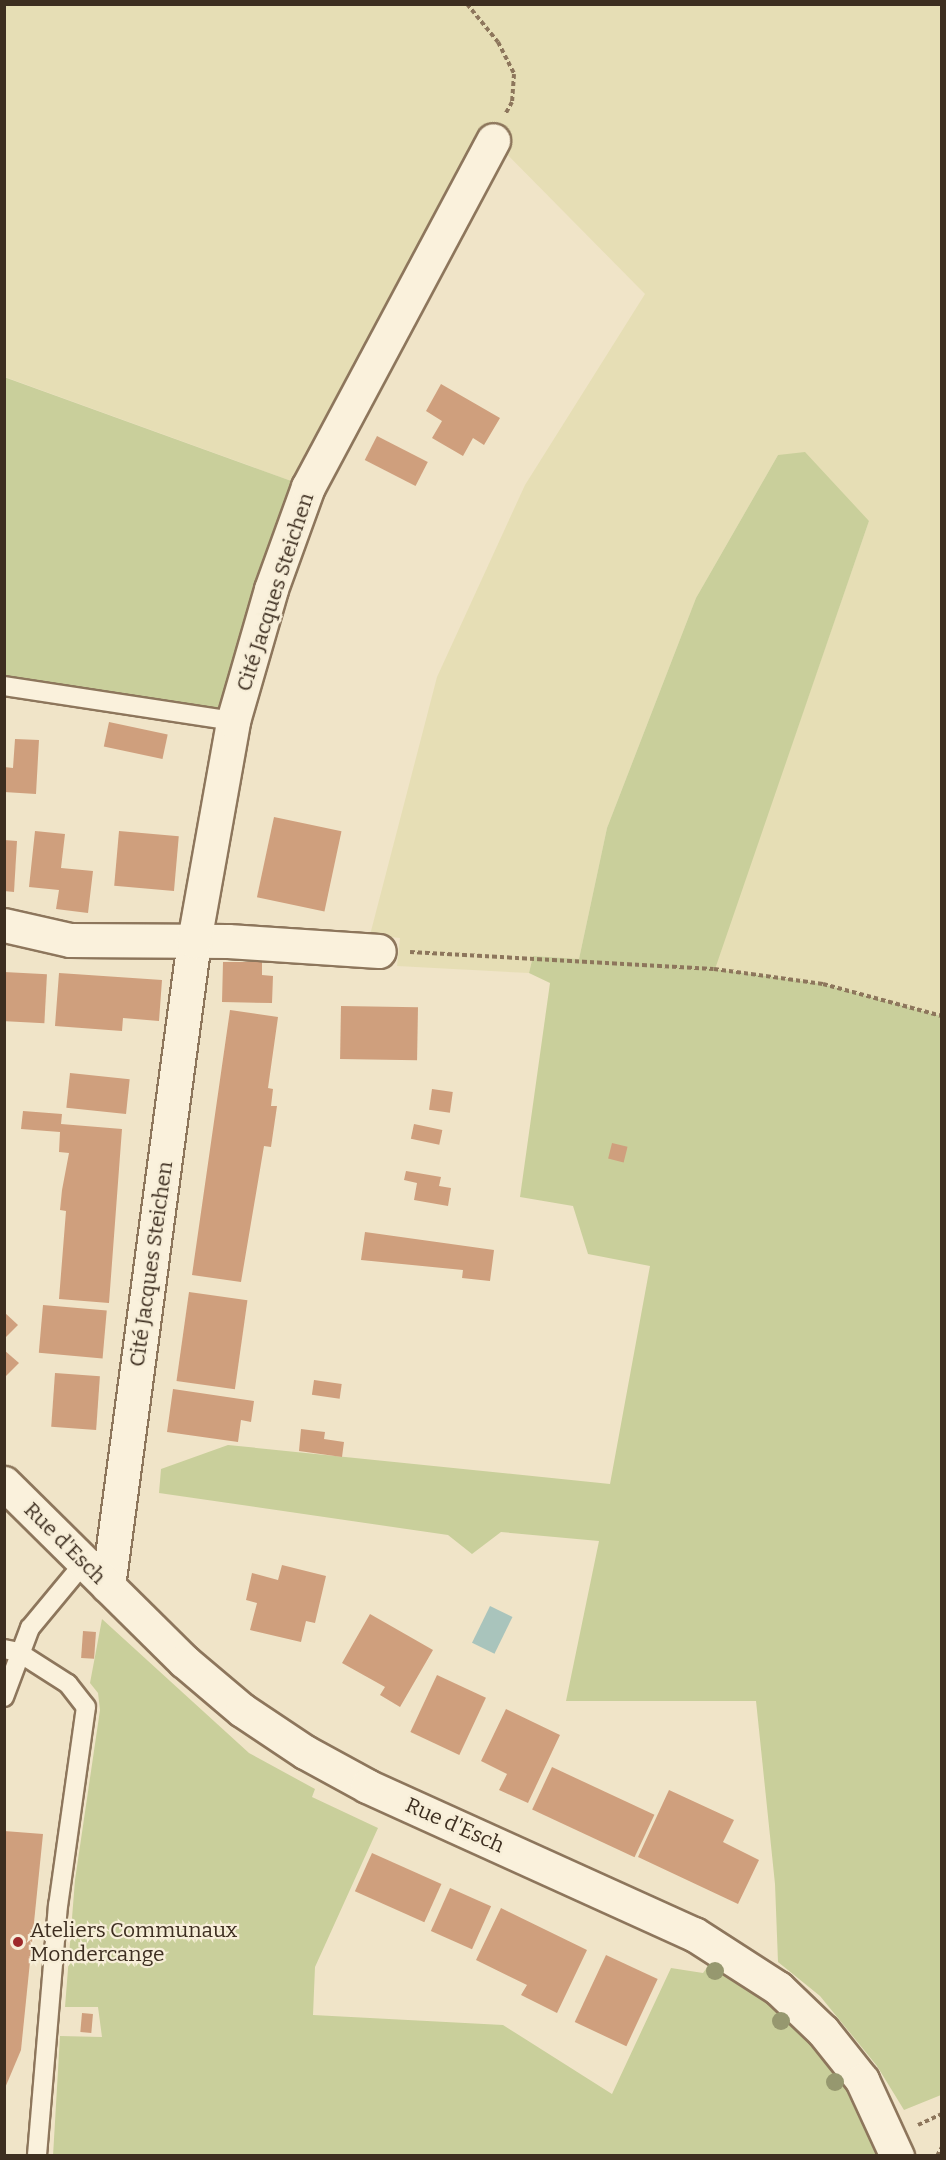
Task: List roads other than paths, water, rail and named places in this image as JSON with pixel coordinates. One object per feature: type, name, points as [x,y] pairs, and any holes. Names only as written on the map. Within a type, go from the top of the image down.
[{"type":"street","name":"Cité Jacques Steichen","points":[[108,1586],[194,941],[233,721],[271,590],[308,487],[493,140]]},
{"type":"street","points":[[4,925],[70,940],[194,941],[379,951]]},
{"type":"street","name":"Rue d'Esch","points":[[4,1483],[184,1661],[242,1710],[305,1752],[367,1786],[694,1934],[778,1988],[823,2031],[862,2080],[897,2156]]},
{"type":"lane","points":[[4,686],[233,721]]},
{"type":"lane","points":[[4,1697],[11,1651],[84,1563]]},
{"type":"lane","points":[[11,1651],[68,1684],[86,1707],[58,1905],[38,2156]]},
{"type":"water","points":[[490,1606],[512,1617],[494,1654],[472,1643]]},
{"type":"place","name":"Ateliers Communaux Mondercange","points":[[18,1942]]}]
